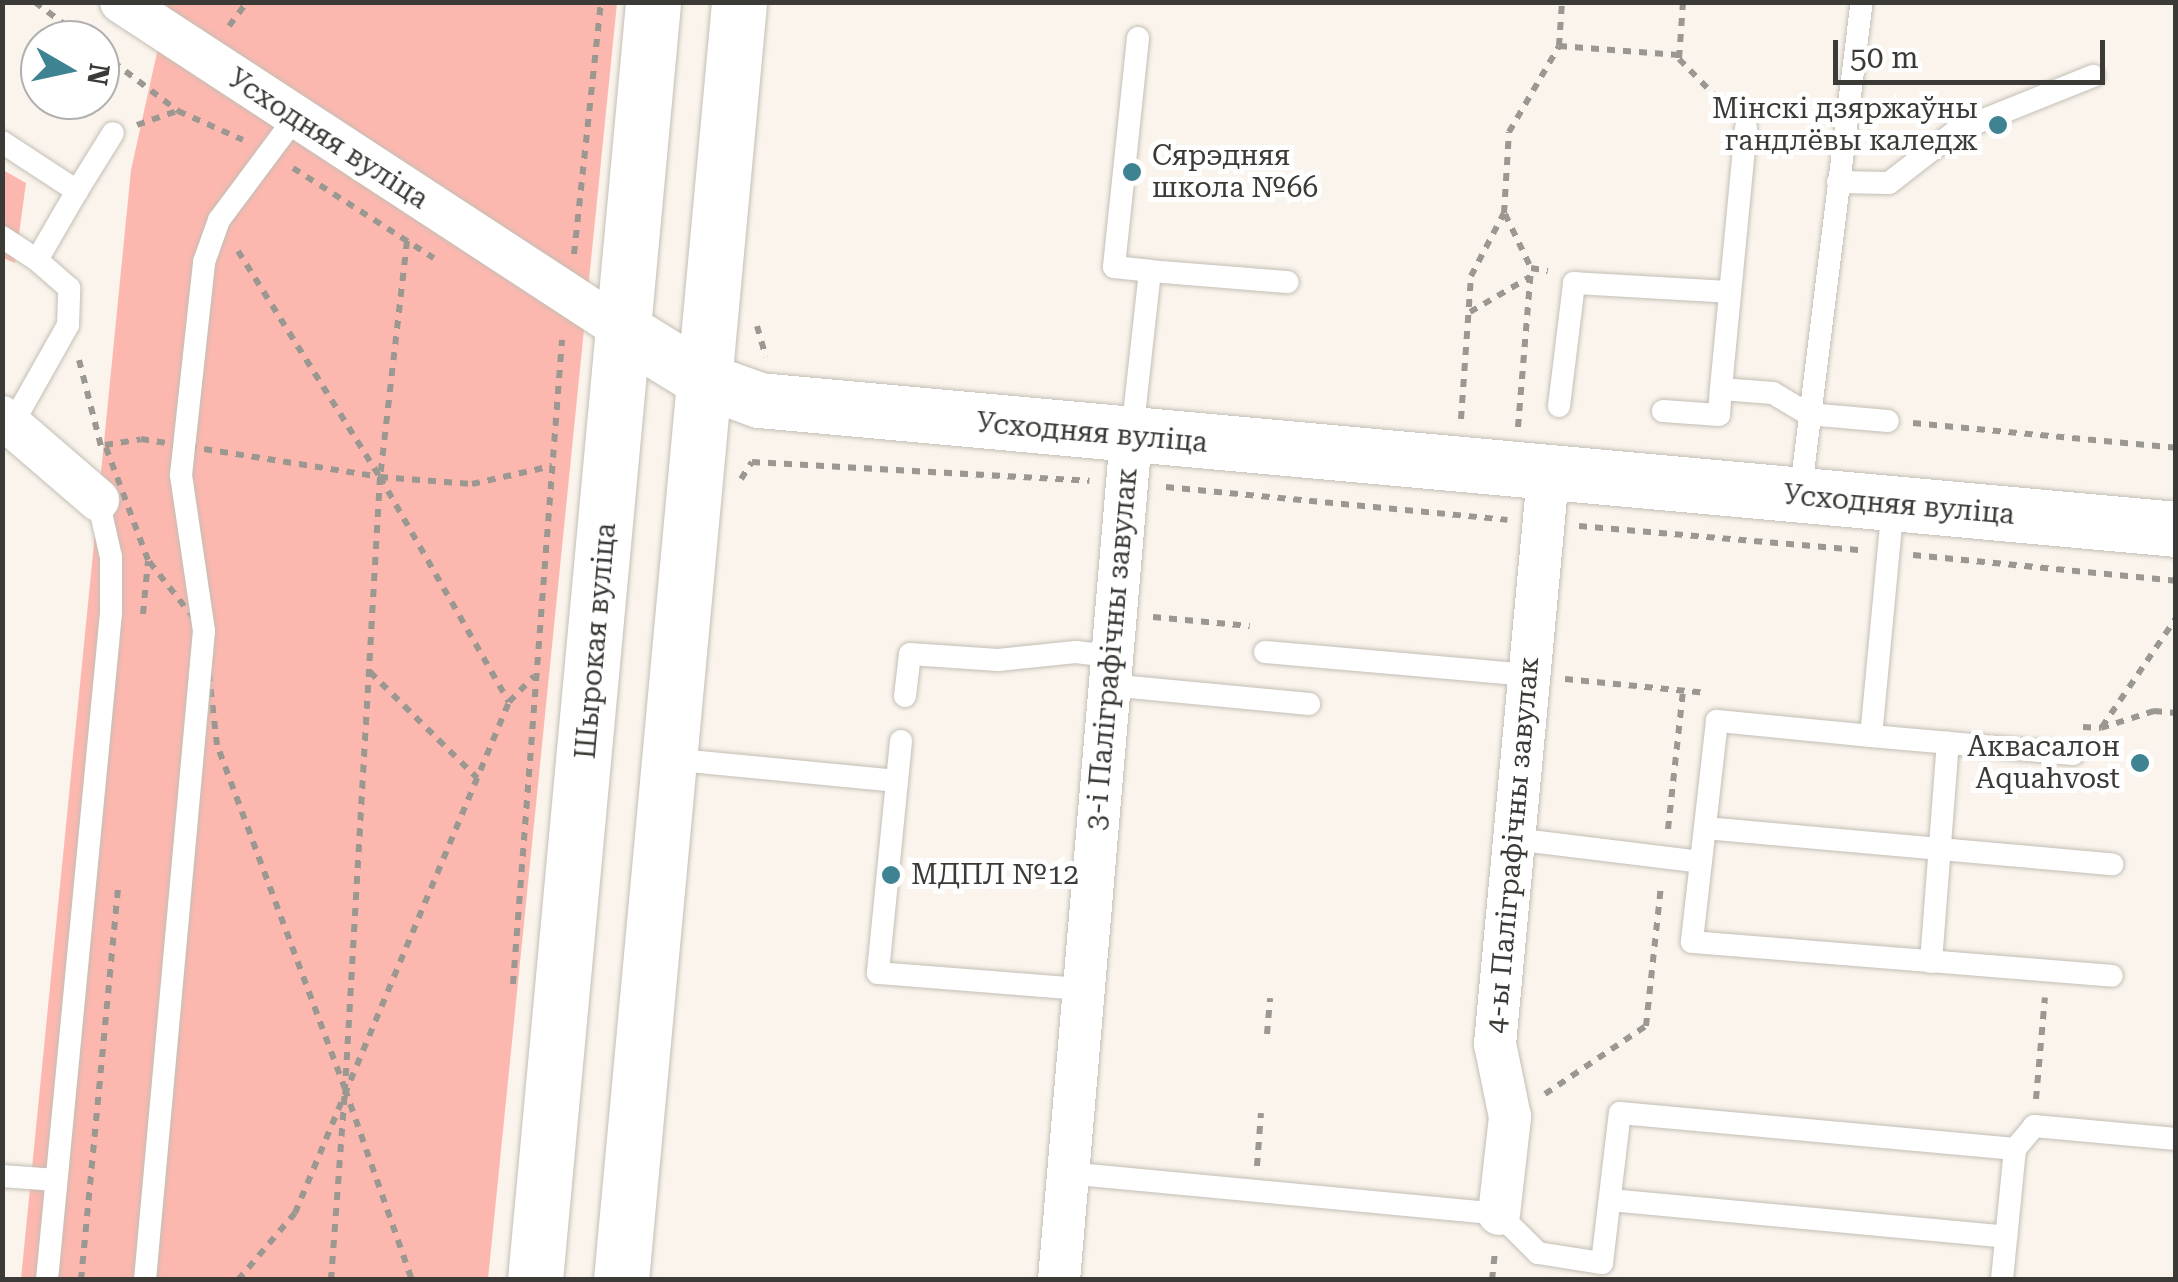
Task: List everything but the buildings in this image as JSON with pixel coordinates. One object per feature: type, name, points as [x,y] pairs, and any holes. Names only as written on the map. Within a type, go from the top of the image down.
[{"type":"main road","name":"Шырокая вуліца","points":[[535,1280],[653,2]]},
{"type":"main road","points":[[622,1280],[738,2]]},
{"type":"main road","name":"Усходняя вуліца","points":[[623,330],[704,380],[759,400],[1129,460],[1536,478],[1800,497],[1890,528],[2176,529]]},
{"type":"street","name":"Усходняя вуліца","points":[[123,3],[623,330]]},
{"type":"street","points":[[8,419],[98,500]]},
{"type":"street","name":"3-і Паліграфічны завулак","points":[[1059,1280],[1129,460]]},
{"type":"street","name":"4-ы Паліграфічны завулак","points":[[1498,1214],[1510,1117],[1495,1044],[1529,676],[1536,478]]},
{"type":"lane","points":[[1800,497],[1862,2]]},
{"type":"lane","points":[[1138,38],[1114,267],[1288,282]]},
{"type":"lane","points":[[1838,182],[1889,183],[1956,131],[2093,76]]},
{"type":"lane","points":[[145,1280],[204,630],[182,442],[204,262],[219,220],[295,118]]},
{"type":"lane","points":[[1663,411],[1718,415],[1746,128]]},
{"type":"lane","points":[[37,260],[114,133]]},
{"type":"lane","points":[[2,142],[76,191]]},
{"type":"lane","points":[[2,237],[69,288],[68,325],[8,419]]},
{"type":"lane","points":[[1129,460],[1150,271]]},
{"type":"lane","points":[[1560,406],[1574,282],[1730,292]]},
{"type":"lane","points":[[1721,389],[1773,393],[1808,414],[1888,421]]},
{"type":"lane","points":[[47,1280],[111,613],[111,558],[98,500]]},
{"type":"lane","points":[[1871,736],[1890,528]]},
{"type":"lane","points":[[906,696],[910,654],[998,660],[1076,652],[1110,671],[1309,704]]},
{"type":"lane","points":[[1265,652],[1529,676]]},
{"type":"lane","points":[[2072,754],[1717,722],[1692,942],[2112,976]]},
{"type":"lane","points":[[901,741],[878,973],[1082,989]]},
{"type":"lane","points":[[1932,962],[1948,743]]},
{"type":"lane","points":[[668,759],[897,781]]},
{"type":"lane","points":[[1705,828],[2112,864]]},
{"type":"lane","points":[[1514,838],[1700,862]]},
{"type":"lane","points":[[1066,1173],[1498,1214],[1538,1253],[1601,1271],[1620,1113],[2015,1149]]},
{"type":"lane","points":[[2002,1280],[2015,1149],[2034,1126],[2176,1139]]},
{"type":"lane","points":[[2,1176],[56,1180]]},
{"type":"lane","points":[[1610,1200],[2006,1238]]},
{"type":"path","points":[[35,2],[59,20]]},
{"type":"path","points":[[229,26],[247,2]]},
{"type":"path","points":[[574,257],[601,2]]},
{"type":"path","points":[[1460,430],[1471,276],[1504,213],[1510,132],[1560,46],[1562,2]]},
{"type":"path","points":[[1679,56],[1683,2]]},
{"type":"path","points":[[1560,46],[1679,56],[1746,128]]},
{"type":"path","points":[[120,67],[178,111],[269,153],[439,261]]},
{"type":"path","points":[[114,133],[178,111]]},
{"type":"path","points":[[1504,213],[1530,273],[1536,478]]},
{"type":"path","points":[[219,220],[380,478],[509,702]]},
{"type":"path","points":[[330,1280],[345,1089],[380,478],[407,240]]},
{"type":"path","points":[[1468,312],[1530,273],[1566,273],[1574,282]]},
{"type":"path","points":[[68,325],[105,445],[148,560],[204,630],[217,745],[412,1280]]},
{"type":"path","points":[[513,988],[534,676],[566,342],[550,332]]},
{"type":"path","points":[[1888,421],[2176,448]]},
{"type":"path","points":[[45,450],[141,438],[380,478],[472,484],[552,466]]},
{"type":"path","points":[[752,462],[1129,460],[1536,478],[1890,528],[2176,581]]},
{"type":"path","points":[[143,618],[148,560]]},
{"type":"path","points":[[2176,618],[2101,728],[2154,711],[2176,714]]},
{"type":"path","points":[[369,672],[477,778]]},
{"type":"path","points":[[238,1280],[295,1213],[509,702],[534,676]]},
{"type":"path","points":[[1510,1117],[1646,1026],[1684,691]]},
{"type":"path","points":[[81,1280],[120,871]]},
{"type":"path","points":[[2034,1126],[2047,971]]},
{"type":"path","points":[[1268,1034],[1270,998]]},
{"type":"path","points":[[1254,1190],[1261,1113]]},
{"type":"shaded area","points":[[168,3],[617,3],[488,1279],[21,1279],[131,170]]},
{"type":"shaded area","points":[[3,170],[26,183],[15,263],[3,258]]},
{"type":"place","name":"Мінскі дзяржаўны гандлёвы каледж","points":[[1998,125]]},
{"type":"place","name":"Сярэдняя школа №66","points":[[1132,172]]},
{"type":"place","name":"Аквасалон Aquahvost","points":[[2140,763]]},
{"type":"place","name":"МДПЛ №12","points":[[891,875]]}]
